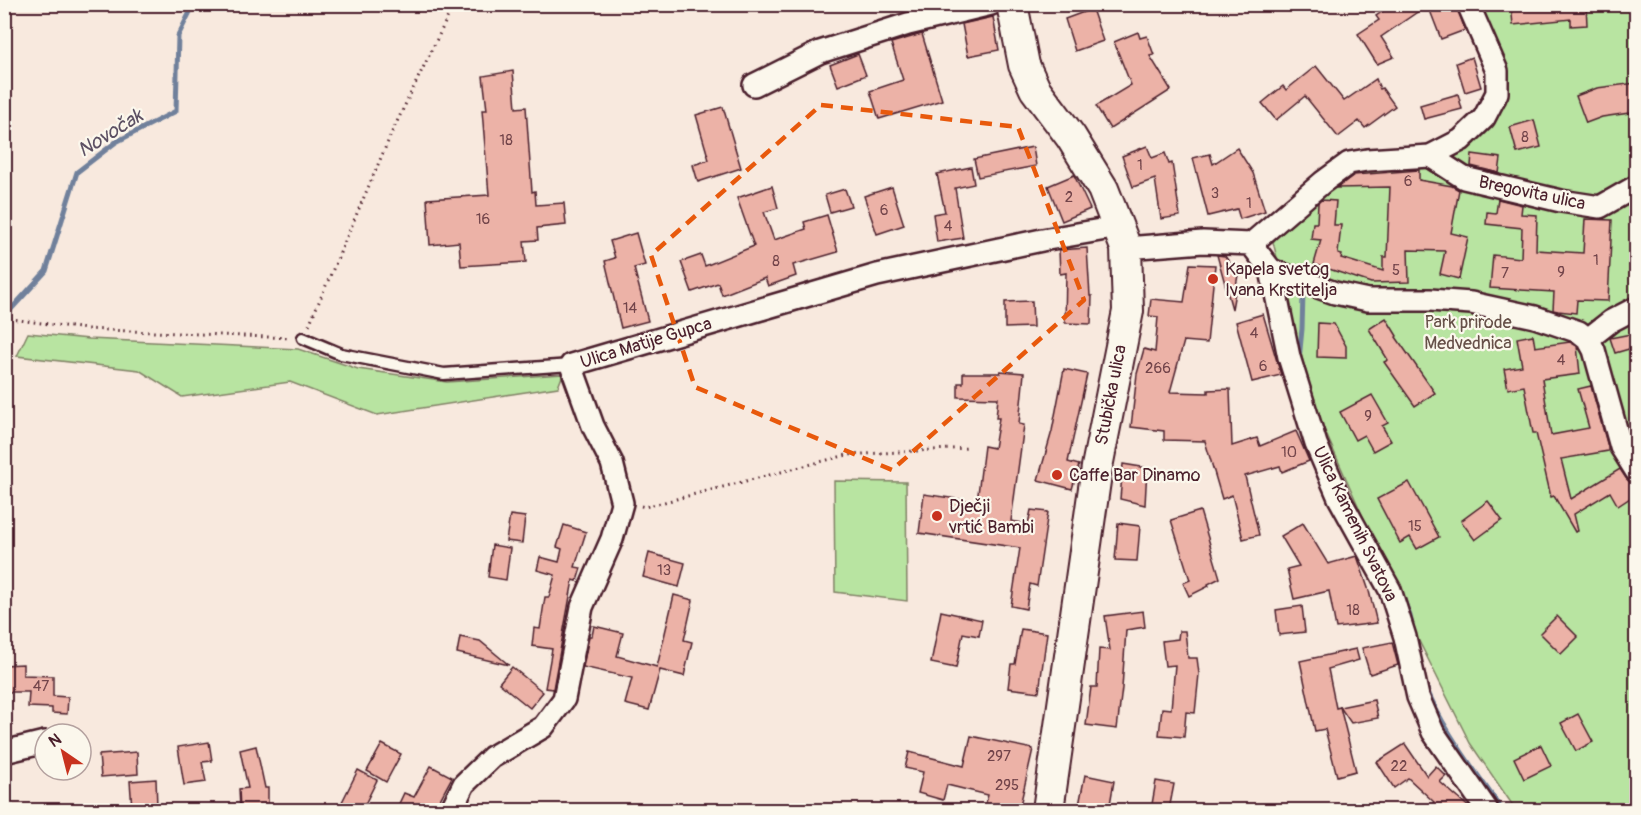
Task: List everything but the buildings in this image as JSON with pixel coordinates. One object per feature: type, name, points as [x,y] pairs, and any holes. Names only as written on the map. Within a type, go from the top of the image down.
[{"type":"main road","name":"Stubička ulica","points":[[1012,4],[1024,65],[1035,89],[1071,137],[1103,189],[1122,238],[1128,311],[1097,467],[1048,810]]},
{"type":"street","points":[[754,85],[820,52],[908,24],[991,4]]},
{"type":"street","points":[[1122,238],[1251,244],[1323,182],[1349,164],[1367,160],[1430,156],[1461,140],[1484,118],[1497,93],[1497,71],[1468,4]]},
{"type":"street","name":"Bregovita ulica","points":[[1430,156],[1464,178],[1561,201],[1600,207],[1635,187]]},
{"type":"street","name":"Ulica Matije Gupca","points":[[451,810],[464,784],[492,757],[543,727],[564,699],[582,608],[612,539],[622,503],[612,463],[593,426],[571,365],[876,275],[1042,240],[1122,238]]},
{"type":"street","name":"Ulica Kamenih Svatova","points":[[1251,244],[1271,270],[1289,357],[1316,444],[1339,498],[1390,590],[1405,637],[1418,696],[1433,732],[1485,810]]},
{"type":"street","points":[[1271,270],[1335,293],[1368,300],[1430,300],[1482,306],[1535,317],[1579,332],[1588,339],[1594,350],[1621,447],[1636,471]]},
{"type":"street","points":[[1588,339],[1611,321],[1636,308]]},
{"type":"street","points":[[4,752],[33,745]]},
{"type":"lane","points":[[303,338],[341,354],[444,374],[571,365]]},
{"type":"path","points":[[4,318],[86,328],[303,338],[392,132],[454,4]]},
{"type":"path","points":[[622,503],[645,507],[847,455],[968,448]]},
{"type":"highlighted area","points":[[821,105],[1018,127],[1084,300],[892,470],[695,387],[651,255]]},
{"type":"green space","name":"Park prirode Medvednica","points":[[1480,5],[1636,5],[1636,810],[1516,810],[1470,743],[1414,631],[1315,409],[1273,242],[1296,215],[1343,179],[1363,170],[1433,168],[1484,130],[1506,103],[1504,65]]},
{"type":"green space","points":[[28,333],[89,339],[298,349],[358,369],[447,382],[563,374],[558,387],[377,415],[290,382],[182,397],[139,370],[17,356]]},
{"type":"green space","points":[[834,481],[906,482],[907,601],[835,592]]},
{"type":"waterway","name":"Novočak","points":[[4,317],[46,271],[77,172],[116,142],[176,111],[178,36],[194,4]]},
{"type":"waterway","points":[[1299,360],[1303,294]]},
{"type":"waterway","points":[[1402,595],[1413,629]]},
{"type":"waterway","points":[[1425,684],[1450,734],[1502,810]]},
{"type":"place","name":"Kapela svetog Ivana Krstitelja","points":[[1213,279]]},
{"type":"place","name":"Caffe Bar Dinamo","points":[[1057,475]]},
{"type":"place","name":"Dječji vrtić Bambi","points":[[937,516]]}]
